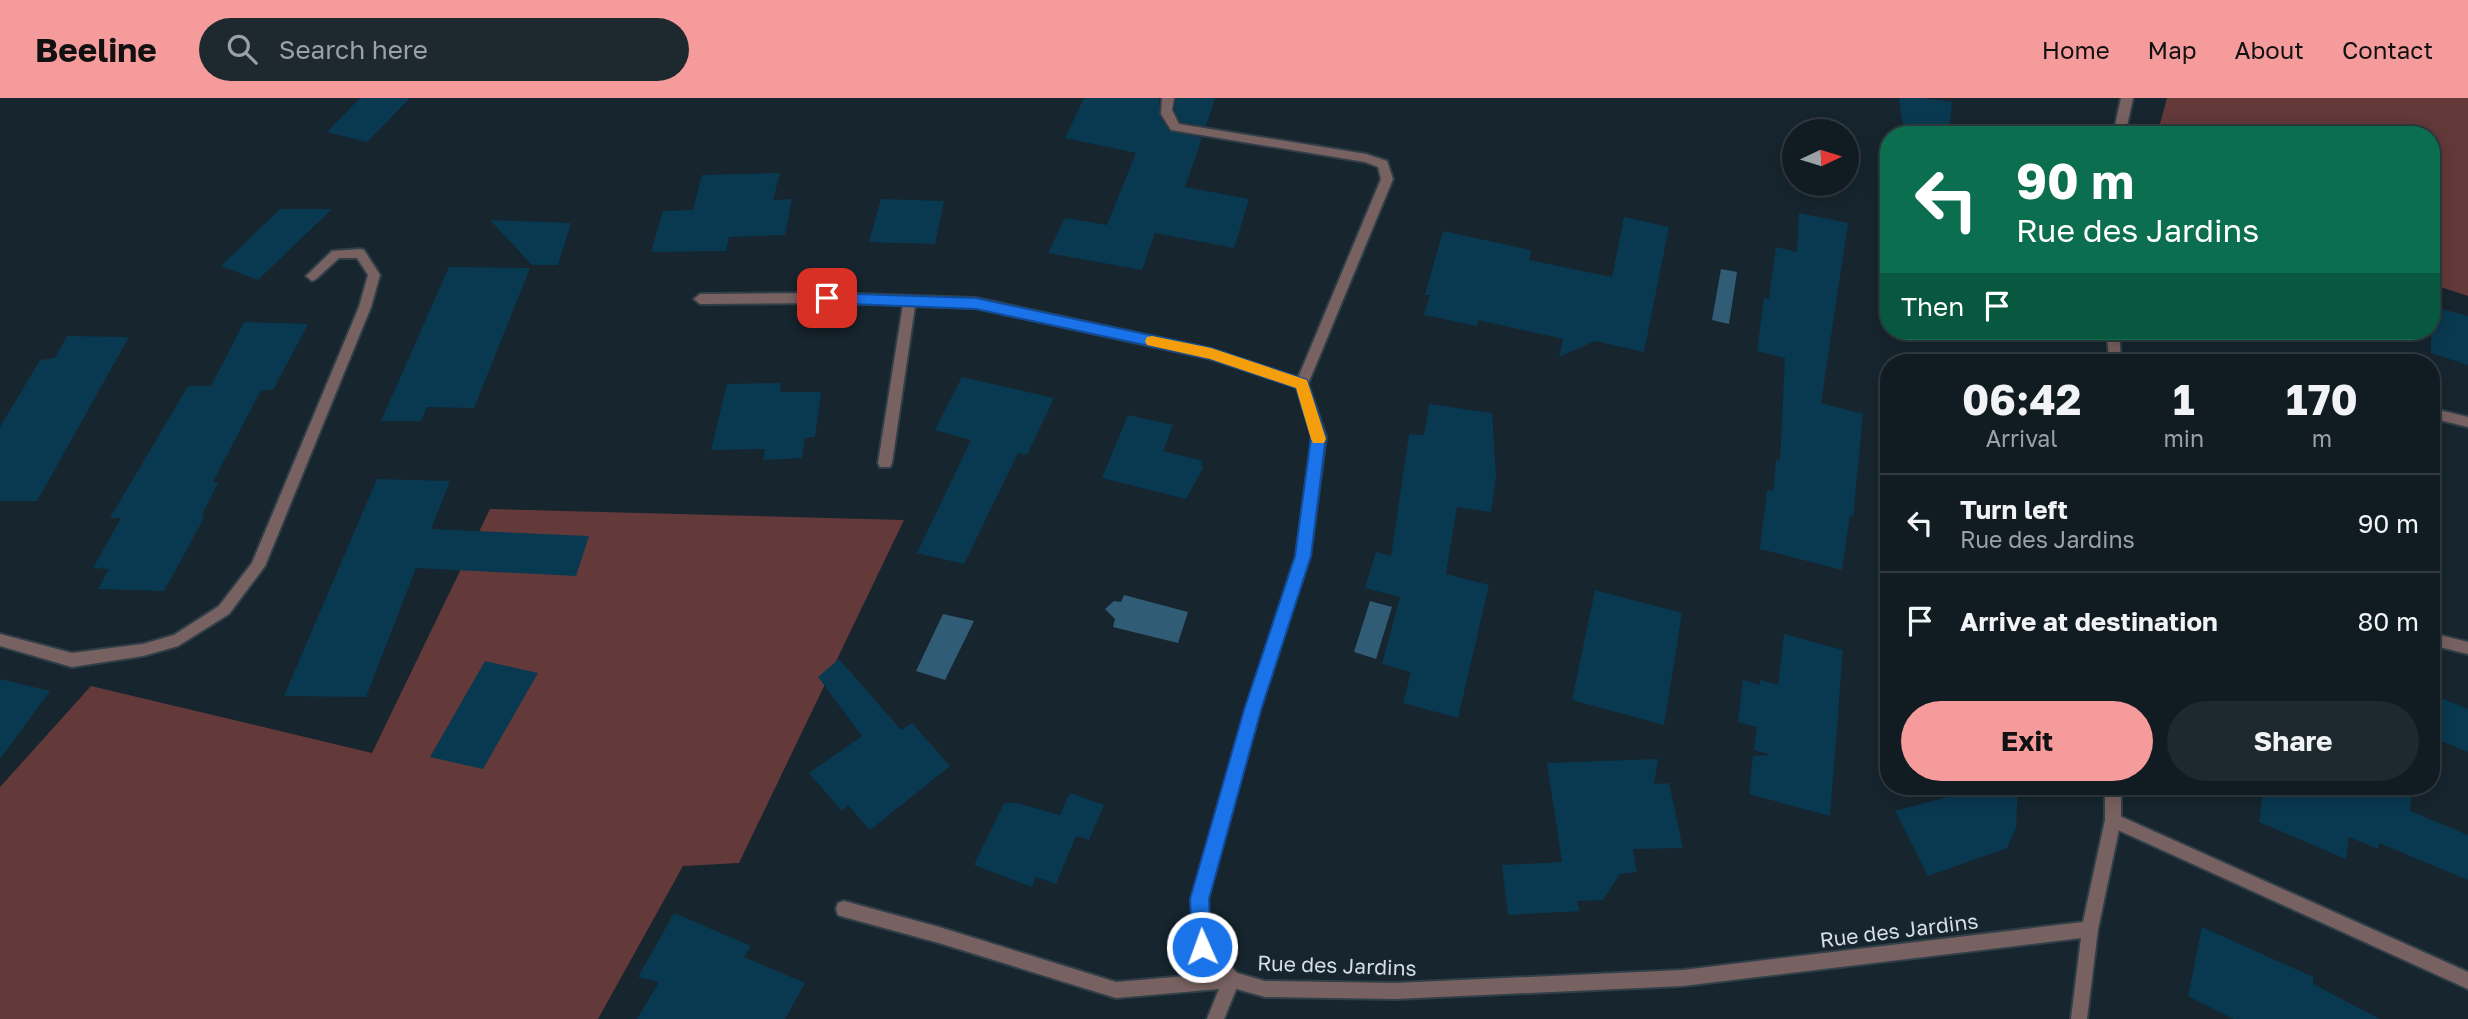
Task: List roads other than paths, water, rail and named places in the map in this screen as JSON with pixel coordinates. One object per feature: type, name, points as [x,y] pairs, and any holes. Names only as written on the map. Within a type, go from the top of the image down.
[{"type":"street","points":[[700,299],[827,298],[976,303],[1211,354],[1302,384],[1387,179],[1383,164],[1366,158],[1175,127],[1167,117],[1165,105],[1168,98]]},
{"type":"street","points":[[2121,126],[2127,98]]},
{"type":"street","points":[[0,640],[72,660],[84,659],[143,650],[178,640],[223,610],[258,566],[365,307],[374,275],[360,253],[336,254],[312,276]]},
{"type":"street","points":[[885,463],[910,301]]},
{"type":"street","name":"Rue des Jardins","points":[[1302,384],[1318,437],[1303,556],[1253,710],[1200,899],[1202,947],[1232,980],[1265,989],[1395,991],[1683,978],[2090,929]]},
{"type":"street","points":[[2440,414],[2468,422]]},
{"type":"street","points":[[2440,641],[2468,648]]},
{"type":"street","points":[[2079,1019],[2090,929],[2113,820],[2113,795]]},
{"type":"street","points":[[2113,820],[2468,981]]},
{"type":"street","points":[[844,909],[939,935],[1116,990],[1232,980],[1215,1019]]},
{"type":"water","points":[[1721,269],[1737,272],[1729,324],[1712,320]]},
{"type":"water","points":[[1124,595],[1188,612],[1178,643],[1113,627],[1115,619],[1105,609],[1114,601],[1121,602]]},
{"type":"water","points":[[1370,601],[1392,607],[1376,659],[1354,652]]},
{"type":"water","points":[[943,614],[974,621],[945,680],[916,671]]}]
